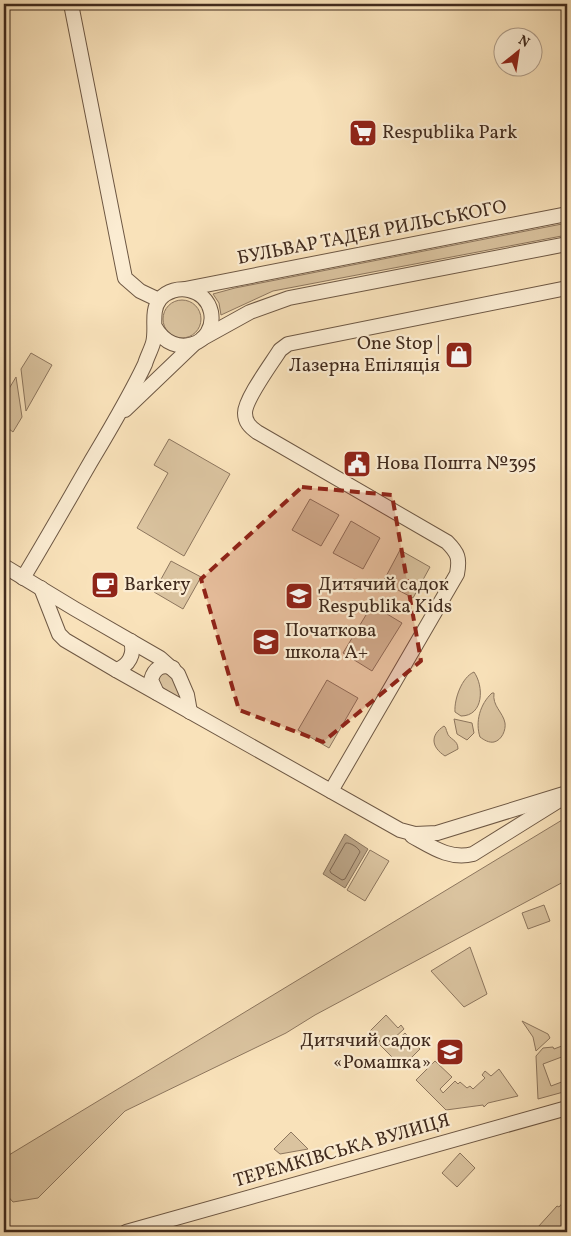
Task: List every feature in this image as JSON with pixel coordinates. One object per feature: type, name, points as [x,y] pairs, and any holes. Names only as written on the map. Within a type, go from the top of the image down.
[{"type":"street","points":[[70,4],[125,278],[140,290],[159,300]]},
{"type":"street","name":"БУЛЬВАР ТАДЕЯ РИЛЬСЬКОГО","points":[[184,289],[567,214]]},
{"type":"street","points":[[155,327],[167,342],[176,346],[185,346],[198,341],[250,312],[289,298],[567,244]]},
{"type":"street","points":[[331,791],[457,574],[459,563],[456,551],[448,542],[248,425],[245,413],[247,403],[285,345],[567,288]]},
{"type":"street","points":[[24,578],[117,418],[144,364],[153,343],[155,308],[159,300],[175,290],[184,289],[193,291],[201,296],[209,307],[211,322],[208,331],[117,418]]},
{"type":"street","points":[[4,566],[160,658],[173,668],[182,682],[190,712]]},
{"type":"street","points":[[42,588],[58,631],[64,640],[400,830],[446,854],[463,857],[484,849],[567,794]]},
{"type":"street","points":[[58,631],[59,618],[66,610],[75,609]]},
{"type":"street","points":[[116,670],[124,666],[132,655],[131,641]]},
{"type":"street","points":[[157,693],[151,680],[153,672],[158,667],[173,668]]},
{"type":"street","points":[[400,830],[415,834],[437,833],[567,794]]},
{"type":"street","name":"ТЕРЕМКІВСЬКА ВУЛИЦЯ","points":[[126,1232],[567,1108]]},
{"type":"highlighted area","points":[[302,487],[392,495],[421,661],[323,742],[239,710],[201,579]]},
{"type":"shaded area","points":[[567,223],[567,235],[273,291],[221,315],[219,303],[213,294],[235,288]]},
{"type":"shaded area","points":[[182,300],[195,306],[201,319],[195,332],[182,338],[169,332],[163,319],[169,306]]},
{"type":"shaded area","points":[[31,353],[52,365],[26,411],[21,369]]},
{"type":"shaded area","points":[[16,377],[22,417],[13,432],[4,425],[4,397]]},
{"type":"shaded area","points":[[169,439],[230,474],[184,556],[137,528],[168,473],[154,465]]},
{"type":"shaded area","points":[[310,499],[339,515],[321,546],[292,530]]},
{"type":"shaded area","points":[[351,521],[380,538],[363,569],[333,553]]},
{"type":"shaded area","points":[[400,550],[430,567],[413,598],[383,582]]},
{"type":"shaded area","points":[[171,561],[201,577],[183,609],[154,592]]},
{"type":"shaded area","points":[[372,605],[402,623],[372,671],[343,653]]},
{"type":"shaded area","points":[[160,671],[172,673],[183,701],[157,684]]},
{"type":"shaded area","points":[[474,672],[480,692],[478,706],[469,715],[461,716],[455,712],[457,695],[462,683]]},
{"type":"shaded area","points":[[327,680],[358,698],[329,748],[298,730]]},
{"type":"shaded area","points":[[494,693],[496,705],[504,719],[505,726],[501,737],[497,741],[492,742],[480,737],[478,719],[484,702]]},
{"type":"shaded area","points":[[454,719],[472,723],[474,733],[467,740],[457,734]]},
{"type":"shaded area","points":[[444,726],[448,735],[458,746],[458,749],[445,756],[437,749],[434,741],[436,733]]},
{"type":"shaded area","points":[[567,817],[567,880],[315,1015],[286,1033],[125,1111],[38,1198],[13,1202],[4,1192],[4,1158]]},
{"type":"shaded area","points":[[370,850],[389,861],[365,901],[347,890]]},
{"type":"shaded area","points":[[544,905],[550,921],[528,929],[522,913]]},
{"type":"shaded area","points":[[470,947],[487,994],[464,1007],[431,971]]},
{"type":"shaded area","points":[[386,1015],[398,1028],[401,1025],[404,1029],[392,1040],[394,1043],[405,1033],[420,1049],[402,1067],[378,1043],[380,1041],[370,1031]]},
{"type":"shaded area","points":[[522,1021],[548,1034],[550,1038],[536,1051],[533,1037]]},
{"type":"shaded area","points":[[567,1044],[567,1055],[543,1064],[551,1086],[567,1080],[567,1091],[538,1099],[536,1056],[543,1048],[553,1047],[554,1049]]},
{"type":"shaded area","points":[[435,1061],[452,1077],[440,1089],[443,1093],[455,1081],[458,1084],[460,1082],[467,1088],[470,1086],[473,1089],[485,1078],[482,1075],[485,1071],[491,1076],[499,1069],[518,1096],[488,1103],[484,1107],[483,1105],[446,1110],[416,1080]]},
{"type":"shaded area","points":[[291,1132],[308,1149],[280,1154],[274,1149]]},
{"type":"shaded area","points":[[460,1153],[475,1168],[457,1187],[442,1173]]},
{"type":"shaded area","points":[[566,1199],[567,1232],[543,1232],[538,1227]]},
{"type":"water","points":[[345,834],[368,849],[345,888],[323,874]]},
{"type":"place","name":"Respublika Park","points":[[363,133]]},
{"type":"place","name":"One Stop | Лазерна Епіляція","points":[[459,355]]},
{"type":"place","name":"Нова Пошта №395","points":[[357,464]]},
{"type":"place","name":"Barkery","points":[[105,585]]},
{"type":"place","name":"Дитячий садок Respublika Kids","points":[[299,596]]},
{"type":"place","name":"Початкова школа А+","points":[[266,642]]},
{"type":"place","name":"Дитячий садок «Ромашка»","points":[[450,1052]]}]
